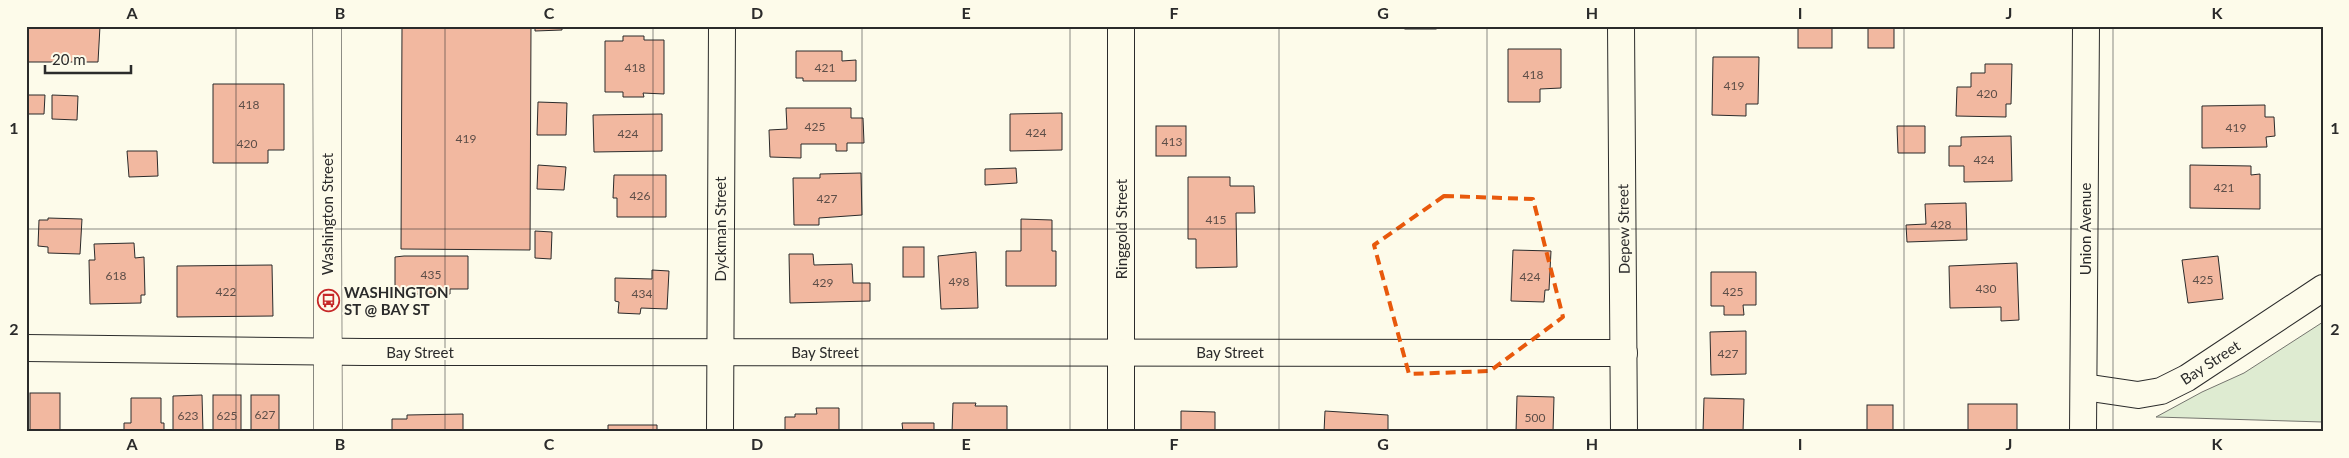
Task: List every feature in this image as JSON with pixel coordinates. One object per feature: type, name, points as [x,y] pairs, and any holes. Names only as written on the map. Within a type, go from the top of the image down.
[{"type":"street","name":"Washington Street","points":[[327,26],[328,432]]},
{"type":"street","name":"Dyckman Street","points":[[720,432],[722,26]]},
{"type":"street","name":"Ringgold Street","points":[[1121,26],[1121,432]]},
{"type":"street","name":"Depew Street","points":[[1621,26],[1624,432]]},
{"type":"street","name":"Union Avenue","points":[[2083,432],[2086,26]]},
{"type":"street","name":"Bay Street","points":[[2084,387],[2138,395],[2161,391],[2187,378],[2323,288]]},
{"type":"street","name":"Bay Street","points":[[26,348],[328,352],[1624,354]]},
{"type":"highlighted area","points":[[1444,196],[1533,199],[1563,317],[1490,371],[1409,374],[1374,245]]},
{"type":"green space","points":[[2323,322],[2323,422],[2156,417],[2202,392],[2244,373]]},
{"type":"building","points":[[26,26],[100,26],[98,62],[28,62]]},
{"type":"building","points":[[402,26],[531,26],[530,250],[401,249]]},
{"type":"building","points":[[535,26],[562,26],[562,30],[535,31]]},
{"type":"building","points":[[1164,26],[1203,26],[1203,28],[1164,28]]},
{"type":"building","points":[[1405,26],[1436,26],[1436,29],[1405,29]]},
{"type":"building","points":[[1798,26],[1832,26],[1832,48],[1798,48]]},
{"type":"building","points":[[1868,26],[1894,26],[1894,48],[1868,48]]},
{"type":"building","points":[[623,36],[644,36],[644,40],[664,40],[664,94],[643,93],[644,97],[623,97],[623,92],[605,92],[605,41],[623,41]]},
{"type":"building","points":[[1508,49],[1561,49],[1561,88],[1540,89],[1540,102],[1508,102]]},
{"type":"building","points":[[796,51],[842,51],[842,61],[856,60],[856,81],[803,81],[803,78],[796,78]]},
{"type":"building","points":[[1713,57],[1759,57],[1758,104],[1746,104],[1746,116],[1712,115]]},
{"type":"building","points":[[1985,64],[2012,64],[2011,104],[2006,104],[2006,117],[1956,116],[1957,87],[1971,87],[1971,73],[1985,73]]},
{"type":"building","points":[[213,84],[284,84],[284,150],[268,150],[268,163],[213,163]]},
{"type":"building","points":[[26,95],[45,95],[44,114],[26,114]]},
{"type":"building","points":[[52,95],[78,96],[77,120],[52,119]]},
{"type":"building","points":[[538,102],[567,103],[566,135],[537,135]]},
{"type":"building","points":[[2265,105],[2265,117],[2274,117],[2275,136],[2266,137],[2267,147],[2202,148],[2202,106]]},
{"type":"building","points":[[786,108],[851,108],[851,118],[863,118],[864,143],[847,143],[847,151],[836,151],[836,144],[801,144],[801,158],[770,157],[769,130],[787,129]]},
{"type":"building","points":[[1062,113],[1062,150],[1010,151],[1010,114]]},
{"type":"building","points":[[662,114],[662,151],[594,152],[593,115]]},
{"type":"building","points":[[1156,126],[1186,126],[1186,156],[1156,156]]},
{"type":"building","points":[[1897,126],[1925,126],[1925,153],[1898,153]]},
{"type":"building","points":[[2011,136],[2012,181],[1964,182],[1964,166],[1949,166],[1949,146],[1961,146],[1961,137]]},
{"type":"building","points":[[127,151],[157,151],[158,176],[129,177]]},
{"type":"building","points":[[538,165],[566,167],[564,190],[537,189]]},
{"type":"building","points":[[2190,165],[2251,166],[2251,175],[2260,174],[2260,209],[2190,208]]},
{"type":"building","points":[[1016,168],[1017,183],[985,185],[985,169]]},
{"type":"building","points":[[861,173],[862,215],[819,218],[819,225],[794,225],[793,178],[820,178],[820,174]]},
{"type":"building","points":[[614,175],[666,175],[666,217],[617,217],[617,198],[613,198]]},
{"type":"building","points":[[1188,177],[1230,177],[1230,186],[1254,186],[1255,213],[1236,213],[1237,267],[1196,268],[1196,239],[1188,239]]},
{"type":"building","points":[[1966,203],[1967,240],[1907,242],[1906,225],[1926,224],[1925,204]]},
{"type":"building","points":[[48,218],[82,219],[80,254],[48,253],[48,247],[38,246],[39,220],[48,220]]},
{"type":"building","points":[[1021,219],[1052,220],[1052,251],[1056,251],[1056,286],[1006,286],[1006,251],[1021,251]]},
{"type":"building","points":[[535,231],[552,232],[551,259],[535,258]]},
{"type":"building","points":[[134,243],[135,258],[144,257],[145,295],[141,295],[141,303],[90,304],[89,260],[95,260],[94,244]]},
{"type":"building","points":[[903,247],[924,247],[924,277],[903,277]]},
{"type":"building","points":[[1513,250],[1551,251],[1549,290],[1545,290],[1544,302],[1511,301]]},
{"type":"building","points":[[976,252],[978,308],[941,309],[938,256]]},
{"type":"building","points":[[789,254],[813,254],[814,265],[852,264],[853,283],[870,283],[870,301],[790,303]]},
{"type":"building","points":[[468,256],[468,289],[450,289],[450,294],[406,294],[406,290],[395,289],[395,257]]},
{"type":"building","points":[[2218,256],[2223,299],[2188,303],[2182,260]]},
{"type":"building","points":[[2017,263],[2019,320],[2001,321],[2001,307],[1950,308],[1949,266]]},
{"type":"building","points":[[272,265],[273,316],[177,317],[177,266]]},
{"type":"building","points":[[652,270],[669,271],[667,309],[641,308],[640,314],[618,313],[619,302],[615,301],[615,278],[652,279]]},
{"type":"building","points":[[1711,272],[1756,272],[1756,305],[1743,305],[1744,315],[1724,315],[1724,306],[1711,306]]},
{"type":"building","points":[[1746,331],[1746,374],[1711,375],[1710,332]]},
{"type":"building","points":[[30,393],[60,393],[60,432],[30,432]]},
{"type":"building","points":[[202,395],[203,432],[173,432],[173,396]]},
{"type":"building","points":[[213,395],[241,395],[241,432],[213,432]]},
{"type":"building","points":[[251,395],[279,395],[279,432],[251,432]]},
{"type":"building","points":[[1517,396],[1554,397],[1553,432],[1516,432]]},
{"type":"building","points":[[131,398],[161,398],[161,423],[164,423],[164,432],[124,432],[124,423],[131,423]]},
{"type":"building","points":[[1704,398],[1744,399],[1743,432],[1703,432]]},
{"type":"building","points":[[953,403],[976,403],[975,406],[1007,406],[1007,432],[952,432]]},
{"type":"building","points":[[1968,404],[2017,404],[2017,432],[1968,432]]},
{"type":"building","points":[[1867,405],[1893,405],[1893,432],[1867,432]]},
{"type":"building","points":[[816,408],[839,408],[839,432],[785,432],[785,417],[795,417],[795,414],[817,414]]},
{"type":"building","points":[[1181,411],[1215,412],[1215,432],[1181,432]]},
{"type":"building","points":[[1325,411],[1388,415],[1388,432],[1324,432]]},
{"type":"building","points":[[463,414],[463,432],[392,432],[392,419],[407,419],[407,415]]},
{"type":"building","points":[[902,423],[934,423],[934,432],[903,432]]},
{"type":"building","points":[[608,425],[657,425],[657,430],[669,430],[669,432],[608,432]]},
{"type":"place","name":"WASHINGTON ST @ BAY ST","points":[[328,301]]}]
